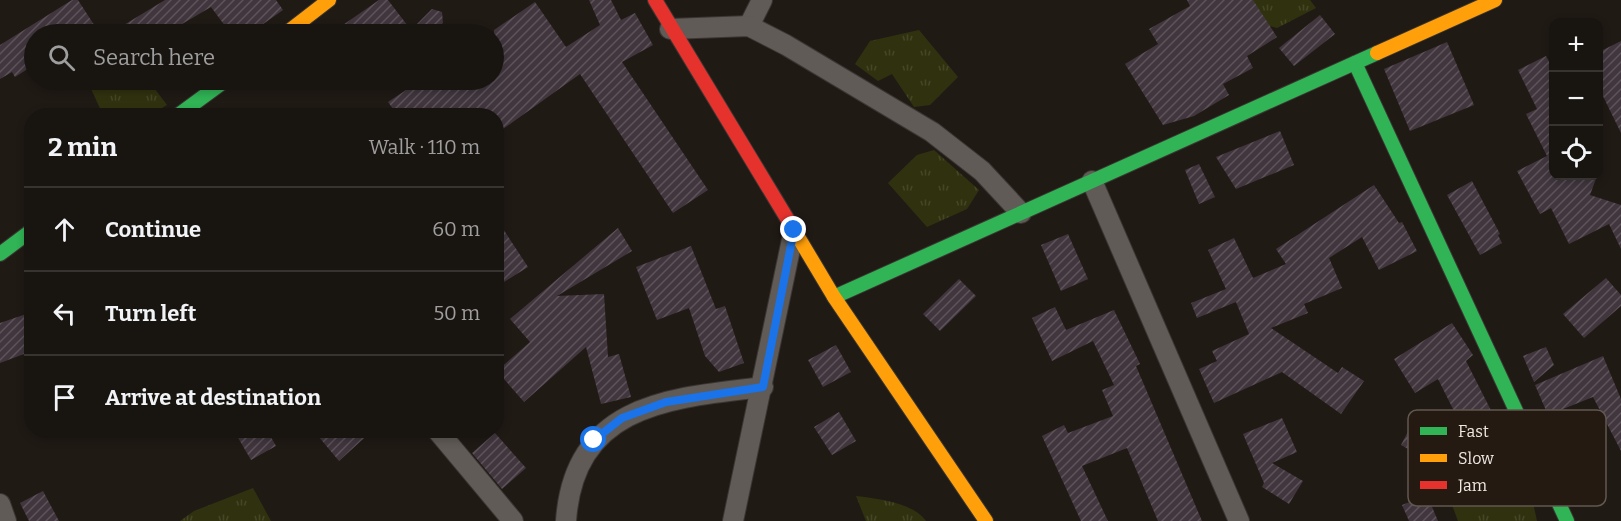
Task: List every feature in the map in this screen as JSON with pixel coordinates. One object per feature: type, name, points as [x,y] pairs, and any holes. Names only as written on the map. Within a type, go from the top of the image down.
[{"type":"street","points":[[298,24],[329,0]]},
{"type":"street","points":[[655,0],[670,29],[834,297],[986,521]]},
{"type":"street","points":[[749,26],[762,0]]},
{"type":"street","points":[[834,297],[1495,0]]},
{"type":"street","points":[[670,29],[749,26],[786,45],[932,132],[982,171],[1021,213]]},
{"type":"street","points":[[1355,63],[1516,410]]},
{"type":"street","points":[[188,108],[212,90]]},
{"type":"street","points":[[1092,181],[1239,521]]},
{"type":"street","points":[[733,521],[763,387],[794,230]]},
{"type":"street","points":[[0,254],[24,236]]},
{"type":"street","points":[[566,521],[571,488],[581,462],[594,440],[622,418],[666,402],[763,387]]},
{"type":"street","points":[[443,438],[513,521]]},
{"type":"street","points":[[0,504],[6,521]]},
{"type":"street","points":[[1560,506],[1567,521]]},
{"type":"green space","points":[[1234,0],[1310,0],[1316,8],[1277,28],[1255,22]]},
{"type":"green space","points":[[919,30],[958,77],[930,105],[914,107],[892,74],[878,81],[855,64],[870,41]]},
{"type":"green space","points":[[92,90],[156,90],[167,105],[162,108],[100,108]]},
{"type":"green space","points":[[934,150],[979,190],[967,209],[927,227],[888,183],[917,155]]},
{"type":"green space","points":[[253,488],[271,521],[180,521],[194,511]]},
{"type":"green space","points":[[856,496],[904,506],[912,509],[926,521],[866,521]]},
{"type":"green space","points":[[1452,506],[1534,506],[1537,521],[1458,521]]},
{"type":"building","points":[[72,0],[78,0],[94,24],[34,24]]},
{"type":"building","points":[[165,0],[276,0],[283,10],[263,24],[224,24],[211,7],[182,24],[125,24]]},
{"type":"building","points":[[379,0],[388,0],[406,24],[344,24]]},
{"type":"building","points":[[589,0],[611,0],[621,20],[635,13],[653,45],[622,62],[708,190],[673,213],[580,74],[504,128],[504,108],[392,108],[388,102],[406,90],[504,90],[503,24],[535,2],[566,47],[600,25]]},
{"type":"building","points":[[1187,0],[1253,0],[1277,37],[1247,56],[1253,68],[1223,84],[1229,95],[1194,116],[1163,125],[1125,64],[1158,44],[1149,29],[1190,6]]},
{"type":"building","points":[[432,9],[442,12],[443,23],[417,24]]},
{"type":"building","points":[[1320,15],[1335,34],[1294,66],[1279,48]]},
{"type":"building","points":[[24,30],[24,71],[15,77],[12,72],[0,79],[0,45]]},
{"type":"building","points":[[1621,41],[1621,133],[1603,96],[1603,50]]},
{"type":"building","points":[[1447,42],[1474,105],[1410,131],[1384,69]]},
{"type":"building","points":[[1546,56],[1549,61],[1549,180],[1596,180],[1590,195],[1621,205],[1621,249],[1609,224],[1569,244],[1551,208],[1540,214],[1517,171],[1547,156],[1526,114],[1537,109],[1518,70]]},
{"type":"building","points":[[1280,131],[1294,165],[1236,189],[1216,157]]},
{"type":"building","points":[[1199,164],[1215,197],[1199,204],[1185,170]]},
{"type":"building","points":[[1472,181],[1500,234],[1498,235],[1502,243],[1480,255],[1447,195]]},
{"type":"building","points":[[1374,185],[1399,223],[1402,222],[1417,251],[1379,270],[1362,237],[1329,258],[1342,288],[1304,304],[1308,313],[1271,328],[1338,373],[1342,367],[1364,381],[1341,414],[1282,372],[1214,403],[1199,369],[1217,361],[1212,351],[1249,334],[1236,302],[1197,318],[1191,303],[1226,289],[1208,250],[1234,238],[1253,278],[1286,264],[1276,249]]},
{"type":"building","points":[[618,228],[632,251],[557,296],[604,294],[608,357],[619,354],[631,397],[601,404],[586,347],[524,402],[504,379],[504,365],[530,342],[510,319]]},
{"type":"building","points":[[504,230],[528,267],[504,282]]},
{"type":"building","points":[[1068,234],[1088,279],[1061,291],[1041,245]]},
{"type":"building","points":[[691,246],[716,309],[725,306],[744,363],[719,372],[705,356],[689,308],[657,320],[636,267]]},
{"type":"building","points":[[1606,278],[1621,295],[1621,306],[1584,338],[1563,314]]},
{"type":"building","points":[[959,279],[976,296],[940,331],[923,314]]},
{"type":"building","points":[[1055,307],[1066,330],[1114,310],[1140,364],[1136,366],[1202,521],[1158,521],[1127,448],[1082,466],[1108,521],[1081,521],[1042,436],[1064,425],[1068,433],[1113,416],[1102,390],[1114,385],[1093,341],[1052,361],[1032,318]]},
{"type":"building","points":[[24,315],[24,354],[0,363],[0,323]]},
{"type":"building","points":[[1452,323],[1473,355],[1466,361],[1491,410],[1454,410],[1438,379],[1415,393],[1394,359]]},
{"type":"building","points":[[836,345],[851,372],[823,387],[808,360]]},
{"type":"building","points":[[1546,347],[1554,365],[1534,382],[1523,356]]},
{"type":"building","points":[[1603,356],[1621,399],[1621,451],[1606,422],[1606,410],[1600,410],[1593,397],[1560,410],[1546,410],[1535,385]]},
{"type":"building","points":[[839,412],[856,441],[832,455],[814,427]]},
{"type":"building","points":[[1282,418],[1297,452],[1272,463],[1303,481],[1289,504],[1262,487],[1264,483],[1243,434]]},
{"type":"building","points":[[1408,431],[1408,449],[1401,445]]},
{"type":"building","points":[[238,438],[272,438],[276,446],[251,460]]},
{"type":"building","points":[[320,438],[364,438],[339,461]]},
{"type":"building","points":[[489,438],[499,438],[526,468],[502,489],[472,453]]},
{"type":"building","points":[[43,491],[59,521],[29,521],[20,503]]},
{"type":"building","points":[[1408,503],[1408,506],[1432,506],[1438,521],[1409,521],[1402,505]]},
{"type":"traffic: fast","points":[[834,297],[1377,53]]},
{"type":"traffic: fast","points":[[1355,63],[1516,410]]},
{"type":"traffic: fast","points":[[188,108],[212,90]]},
{"type":"traffic: fast","points":[[0,254],[24,236]]},
{"type":"traffic: fast","points":[[1560,506],[1567,521]]},
{"type":"traffic: slow","points":[[298,24],[329,0]]},
{"type":"traffic: slow","points":[[1377,53],[1495,0]]},
{"type":"traffic: slow","points":[[794,230],[834,297],[986,521]]},
{"type":"traffic: jam","points":[[655,0],[794,230]]},
{"type":"route","points":[[594,440],[622,418],[666,402],[763,387],[794,230]]}]
